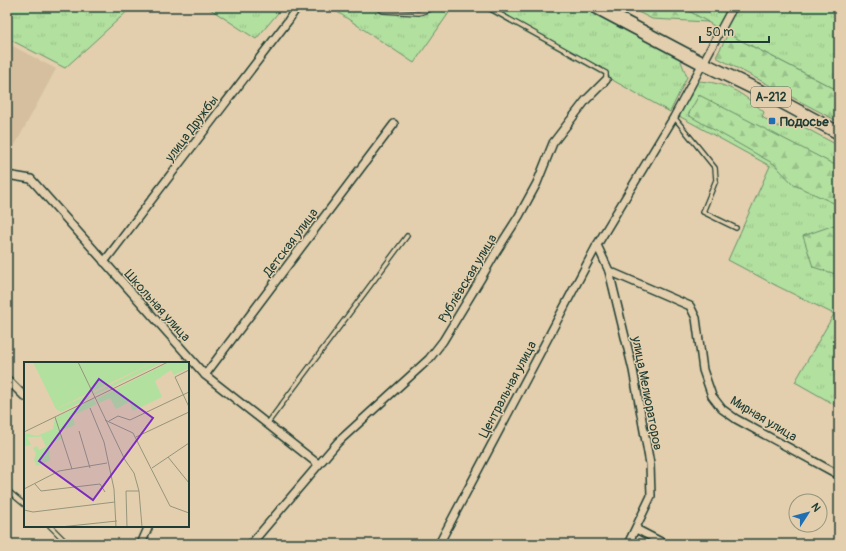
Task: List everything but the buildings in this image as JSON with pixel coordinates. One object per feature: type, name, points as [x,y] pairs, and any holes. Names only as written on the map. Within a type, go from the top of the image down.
[{"type":"highway","name":"А-212","points":[[596,7],[839,133]]},
{"type":"street","name":"улица Дружбы","points":[[104,262],[288,21],[297,7]]},
{"type":"street","name":"Центральная улица","points":[[439,544],[597,245],[674,116],[733,7]]},
{"type":"street","name":"Рублёвская улица","points":[[251,544],[318,464],[343,438],[428,359],[443,341],[519,216],[537,183],[553,143],[586,100],[606,80]]},
{"type":"street","name":"Детская улица","points":[[205,375],[394,124]]},
{"type":"street","name":"Школьная улица","points":[[7,175],[31,179],[205,375],[318,464]]},
{"type":"street","name":"улица Мелиораторов","points":[[597,245],[609,271],[633,370],[650,464],[651,496],[628,544]]},
{"type":"street","name":"Мирная улица","points":[[609,271],[690,306],[696,318],[703,370],[712,396],[722,409],[736,419],[839,475]]},
{"type":"street","points":[[7,379],[24,396]]},
{"type":"street","points":[[141,544],[148,527]]},
{"type":"street","points":[[636,529],[665,544]]},
{"type":"lane","points":[[377,7],[383,11],[419,13],[436,7]]},
{"type":"lane","points":[[487,7],[606,73],[606,80]]},
{"type":"lane","points":[[674,116],[715,168],[716,180],[703,212],[736,228]]},
{"type":"lane","points":[[267,424],[407,236]]},
{"type":"lane","points":[[7,490],[24,504]]},
{"type":"lane","points":[[51,527],[68,544]]},
{"type":"shaded area","points":[[7,43],[56,69],[7,160]]},
{"type":"green space","points":[[7,7],[132,7],[65,68],[7,38]]},
{"type":"green space","points":[[207,7],[283,7],[256,39]]},
{"type":"green space","points":[[330,7],[453,7],[414,63]]},
{"type":"green space","points":[[481,7],[586,7],[680,59],[687,77],[670,112]]},
{"type":"green space","points":[[628,7],[682,7],[708,22],[652,19]]},
{"type":"green space","points":[[682,7],[839,7],[839,91],[728,34]]},
{"type":"green space","points":[[728,34],[839,91],[839,122],[716,57]]},
{"type":"green space","points":[[696,81],[716,83],[733,89],[764,112],[762,117],[779,127],[781,120],[802,126],[839,146],[839,407],[795,382],[834,314],[728,260],[770,166],[679,116]]},
{"type":"green space","points":[[699,95],[839,167],[839,275],[813,267],[803,236],[837,224],[836,204],[794,185],[774,164],[688,115]]},
{"type":"place","name":"Подосье","points":[[772,121]]}]
